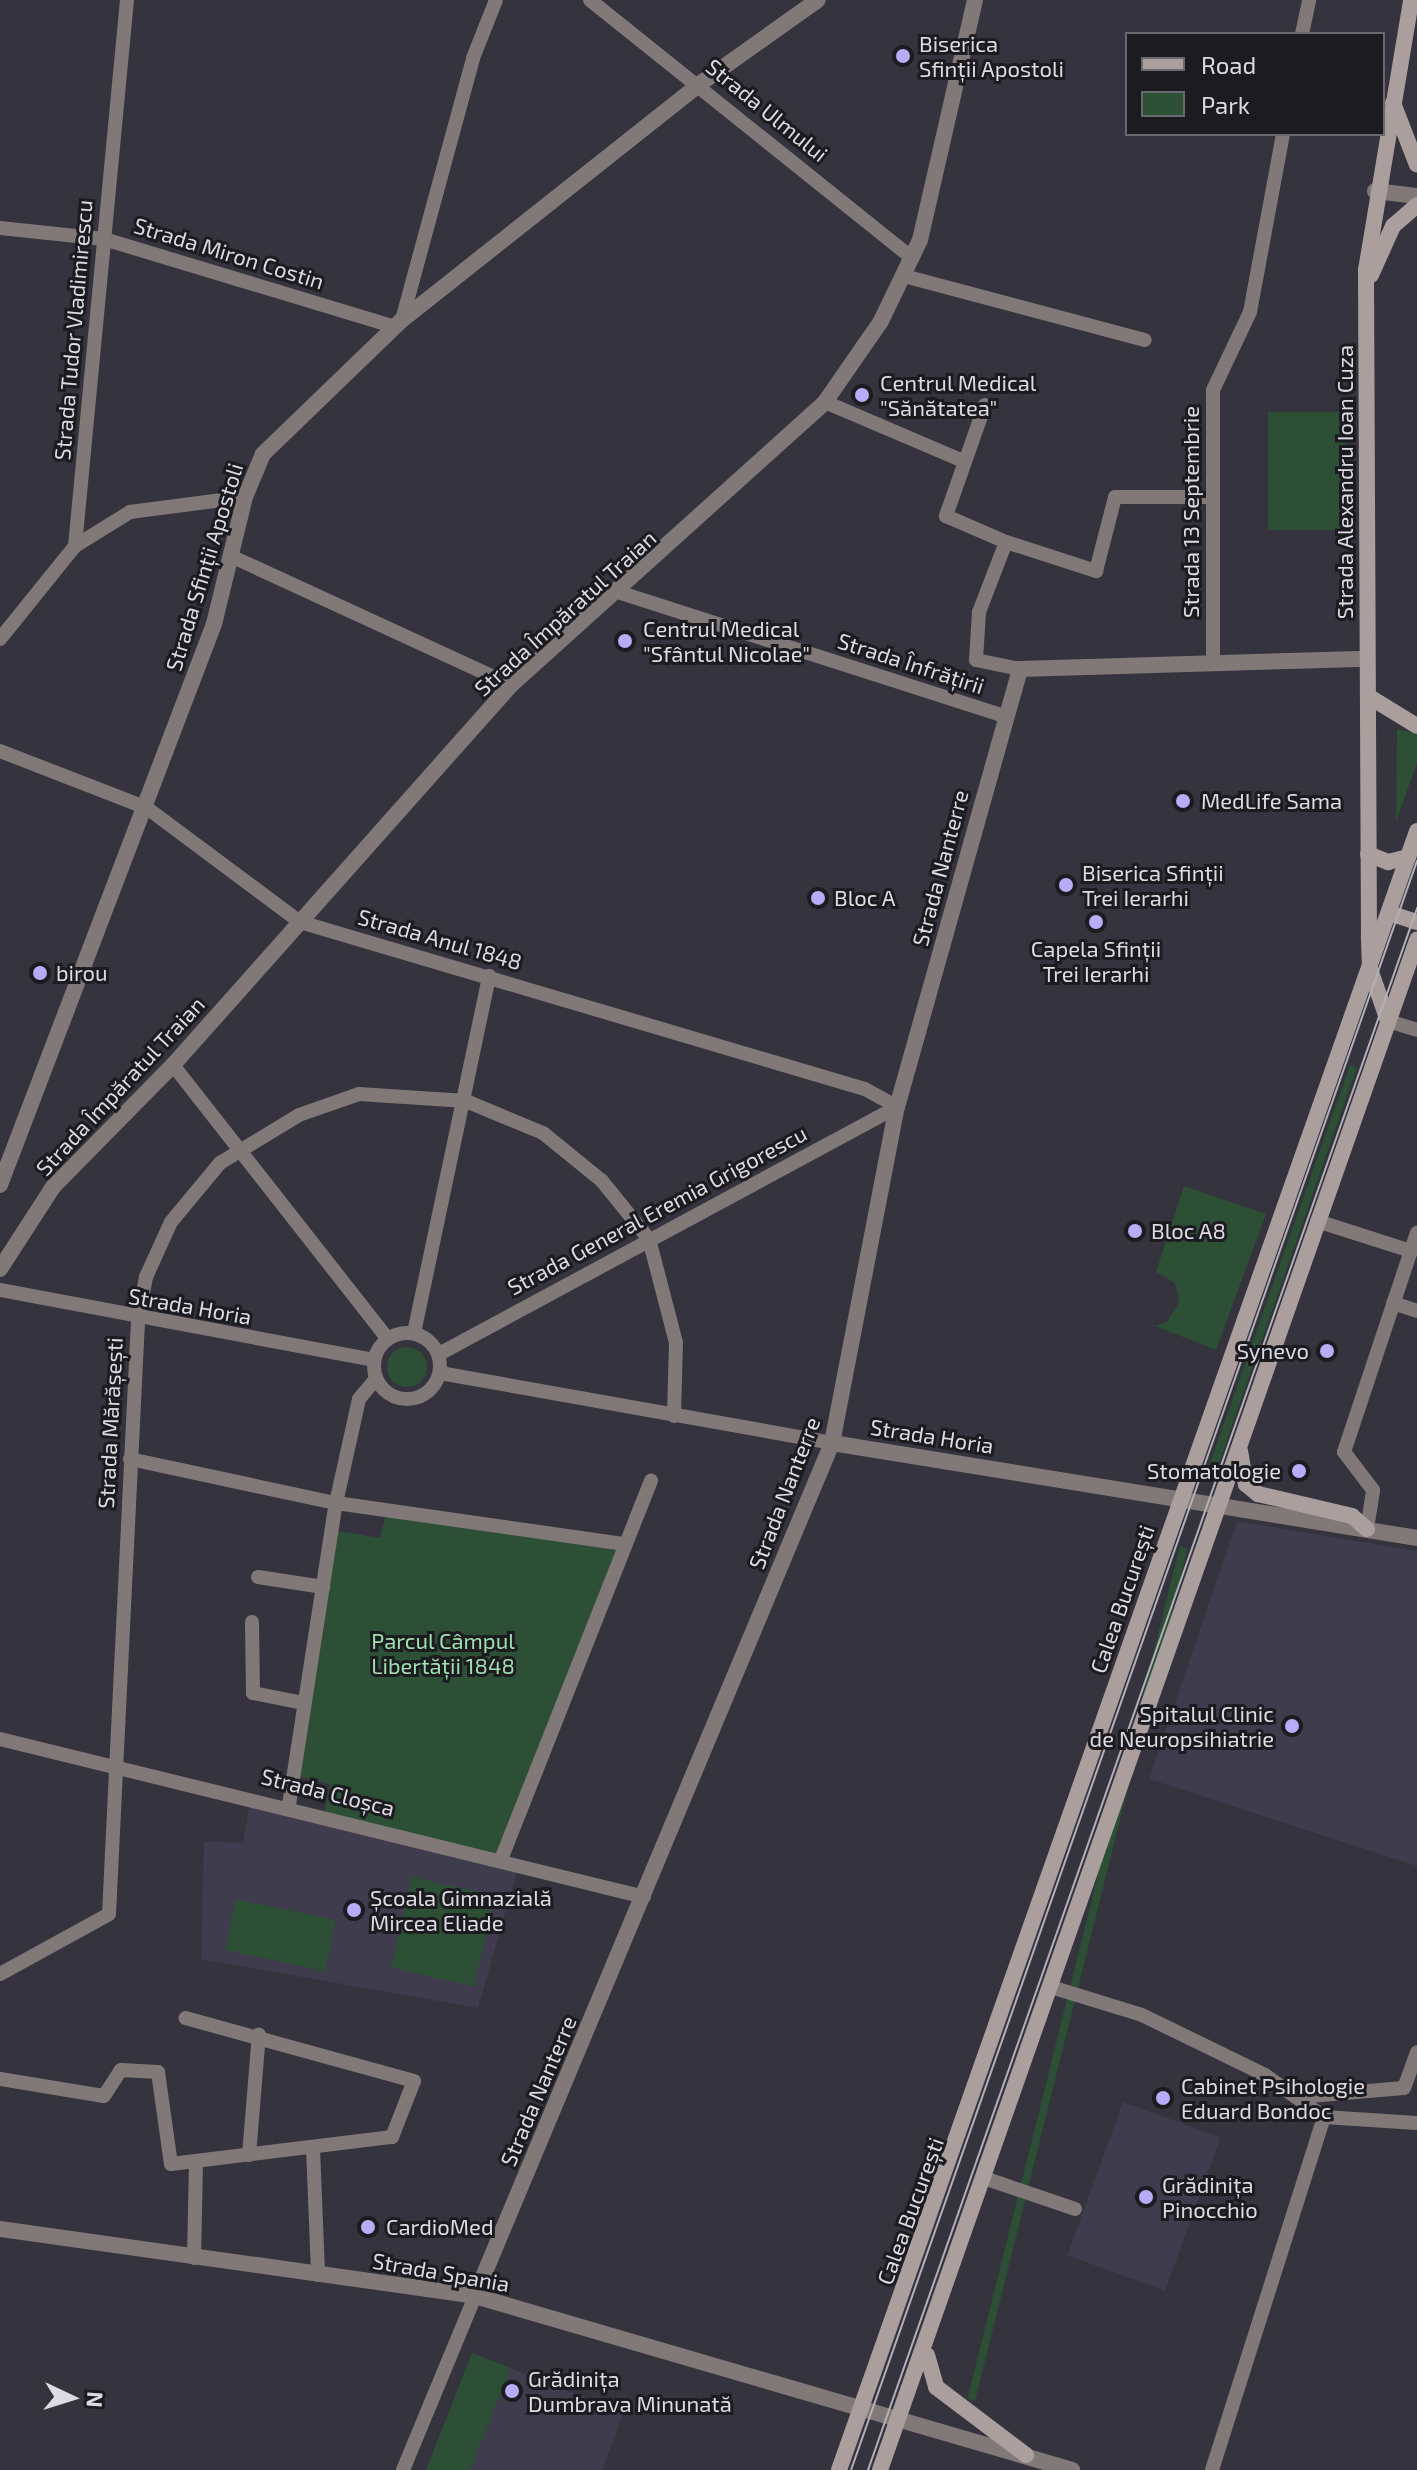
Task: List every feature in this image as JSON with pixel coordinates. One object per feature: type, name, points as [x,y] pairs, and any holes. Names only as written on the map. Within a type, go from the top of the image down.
[{"type":"main road","name":"Strada Alexandru Ioan Cuza","points":[[1370,969],[1366,288],[1375,191],[1411,0]]},
{"type":"main road","points":[[1393,100],[1417,165]]},
{"type":"main road","points":[[1366,288],[1393,226],[1417,205]]},
{"type":"main road","points":[[1368,696],[1417,726]]},
{"type":"main road","name":"Calea București","points":[[839,2470],[864,2406],[1179,1497],[1417,831]]},
{"type":"main road","points":[[1368,854],[1388,862],[1408,857]]},
{"type":"main road","points":[[1389,913],[1417,922]]},
{"type":"main road","points":[[880,2470],[927,2351],[984,2178],[1417,940]]},
{"type":"main road","points":[[1370,969],[1388,1021]]},
{"type":"main road","points":[[1240,1446],[1246,1484],[1258,1494],[1352,1516],[1367,1529]]},
{"type":"main road","points":[[927,2351],[936,2387],[1026,2455]]},
{"type":"street","name":"Strada Tudor Vladimirescu","points":[[75,546],[127,0]]},
{"type":"street","points":[[399,323],[473,58],[496,0]]},
{"type":"street","name":"Strada Ulmului","points":[[590,0],[701,83],[912,258]]},
{"type":"street","name":"Strada Sfinții Apostoli","points":[[0,1185],[147,808],[235,558],[245,497],[263,454],[399,323],[701,83],[818,0]]},
{"type":"street","name":"Strada Împăratul Traian","points":[[0,1269],[53,1187],[173,1065],[511,685],[621,593],[825,402],[904,276],[912,258],[975,0]]},
{"type":"street","points":[[1302,32],[1309,0]]},
{"type":"street","name":"Strada 13 Septembrie","points":[[1213,662],[1213,497],[1220,370],[1250,312],[1283,136]]},
{"type":"street","points":[[1375,191],[1417,196]]},
{"type":"street","name":"Strada Miron Costin","points":[[0,228],[104,239],[399,323]]},
{"type":"street","points":[[904,276],[1145,340]]},
{"type":"street","points":[[825,402],[961,460]]},
{"type":"street","points":[[985,405],[961,460],[946,516],[1006,542],[1096,571],[1115,497],[1213,497]]},
{"type":"street","points":[[0,639],[75,546],[130,512],[245,497]]},
{"type":"street","points":[[1006,542],[979,612],[976,660],[1020,669]]},
{"type":"street","points":[[235,558],[511,685]]},
{"type":"street","name":"Strada Înfrățirii","points":[[621,593],[1005,716]]},
{"type":"street","name":"Strada Înfrățirii","points":[[1020,669],[1367,659]]},
{"type":"street","name":"Strada Nanterre","points":[[475,2296],[832,1443],[897,1107],[1020,669]]},
{"type":"street","name":"Strada Anul 1848","points":[[0,751],[147,808],[300,922],[865,1089],[897,1107]]},
{"type":"street","points":[[414,1333],[466,1101],[489,976]]},
{"type":"street","points":[[1388,1021],[1417,1030]]},
{"type":"street","points":[[173,1065],[388,1339]]},
{"type":"street","name":"Strada Mărășești","points":[[0,1974],[101,1922],[112,1901],[114,1764],[138,1320],[146,1277],[171,1222],[239,1149],[299,1115],[359,1094],[466,1101],[506,1114],[572,1155],[649,1239]]},
{"type":"street","name":"Strada General Eremia Grigorescu","points":[[439,1354],[897,1107]]},
{"type":"street","points":[[1317,1221],[1411,1251]]},
{"type":"street","points":[[1367,1529],[1373,1490],[1344,1452],[1417,1233]]},
{"type":"street","points":[[649,1239],[676,1343],[674,1416]]},
{"type":"street","name":"Strada Horia","points":[[0,1290],[138,1320],[374,1360]]},
{"type":"street","points":[[1393,1303],[1417,1311]]},
{"type":"street","points":[[414,1333],[439,1354],[440,1373],[429,1391],[410,1399],[390,1395],[376,1379],[374,1360],[388,1339],[414,1333]]},
{"type":"street","name":"Strada Horia","points":[[440,1373],[832,1443],[1417,1538]]},
{"type":"street","points":[[289,1805],[336,1503],[359,1399],[376,1379]]},
{"type":"street","points":[[130,1459],[336,1503],[623,1544]]},
{"type":"street","points":[[502,1857],[623,1544],[651,1480]]},
{"type":"street","points":[[258,1577],[323,1587]]},
{"type":"street","points":[[252,1622],[253,1693],[304,1703]]},
{"type":"street","name":"Strada Cloșca","points":[[0,1739],[502,1857],[644,1897]]},
{"type":"street","points":[[1051,1987],[1142,2015],[1298,2097],[1324,2117],[1417,2123]]},
{"type":"street","points":[[0,2079],[104,2096],[121,2070],[158,2072],[171,2164],[392,2137],[414,2081],[259,2034],[186,2018]]},
{"type":"street","points":[[249,2155],[259,2034]]},
{"type":"street","points":[[1298,2097],[1404,2088],[1417,2052]]},
{"type":"street","points":[[1212,2470],[1324,2117]]},
{"type":"street","points":[[313,2148],[318,2275]]},
{"type":"street","points":[[194,2258],[196,2161]]},
{"type":"street","points":[[984,2178],[1075,2209]]},
{"type":"street","name":"Strada Spania","points":[[0,2229],[475,2296],[864,2406],[1072,2470]]},
{"type":"street","points":[[403,2470],[475,2296]]},
{"type":"shaded area","name":"Spitalul Clinic de Neuropsihiatrie","points":[[1237,1521],[1417,1551],[1417,1866],[1149,1779]]},
{"type":"shaded area","name":"Școala Gimnazială Mircea Eliade","points":[[251,1796],[520,1861],[478,2008],[201,1959],[204,1841],[243,1843]]},
{"type":"shaded area","name":"Grădinița Pinocchio","points":[[1123,2102],[1221,2138],[1165,2291],[1067,2255]]},
{"type":"shaded area","name":"Grădinița Dumbrava Minunată","points":[[472,2353],[624,2413],[602,2470],[426,2470]]},
{"type":"green space","points":[[1268,412],[1345,412],[1345,530],[1268,530]]},
{"type":"green space","points":[[1397,729],[1417,734],[1417,763],[1396,822]]},
{"type":"green space","points":[[1350,1065],[1357,1067],[1218,1466],[1210,1463]]},
{"type":"green space","points":[[1184,1186],[1266,1214],[1216,1350],[1155,1326],[1167,1322],[1179,1302],[1175,1283],[1156,1272]]},
{"type":"green space","points":[[407,1347],[421,1353],[427,1367],[421,1381],[407,1387],[393,1381],[387,1367],[393,1353]]},
{"type":"green space","name":"Parcul Câmpul Libertății 1848","points":[[387,1510],[623,1544],[502,1857],[324,1813],[330,1784],[293,1775],[332,1530],[380,1538]]},
{"type":"green space","points":[[1180,1546],[1188,1548],[975,2401],[967,2399]]},
{"type":"green space","points":[[412,1877],[495,1896],[474,1987],[391,1968]]},
{"type":"green space","points":[[236,1899],[336,1920],[325,1971],[225,1950]]},
{"type":"green space","points":[[472,2353],[511,2368],[470,2470],[426,2470]]},
{"type":"tram line","points":[[851,2470],[1417,861]]},
{"type":"tram line","points":[[868,2470],[1417,908]]},
{"type":"place","name":"Biserica Sfinții Apostoli","points":[[903,56]]},
{"type":"place","name":"Centrul Medical \"Sănătatea\"","points":[[862,395]]},
{"type":"place","name":"Centrul Medical \"Sfântul Nicolae\"","points":[[625,641]]},
{"type":"place","name":"MedLife Sama","points":[[1183,801]]},
{"type":"place","name":"Biserica Sfinții Trei Ierarhi","points":[[1066,885]]},
{"type":"place","name":"Bloc A","points":[[818,898]]},
{"type":"place","name":"Capela Sfinții Trei Ierarhi","points":[[1096,922]]},
{"type":"place","name":"birou","points":[[40,973]]},
{"type":"place","name":"Bloc A8","points":[[1135,1231]]},
{"type":"place","name":"Synevo","points":[[1327,1351]]},
{"type":"place","name":"Stomatologie","points":[[1299,1471]]},
{"type":"place","name":"Spitalul Clinic de Neuropsihiatrie","points":[[1292,1726]]},
{"type":"place","name":"Școala Gimnazială Mircea Eliade","points":[[354,1910]]},
{"type":"place","name":"Cabinet Psihologie Eduard Bondoc","points":[[1163,2098]]},
{"type":"place","name":"Grădinița Pinocchio","points":[[1146,2197]]},
{"type":"place","name":"CardioMed","points":[[368,2227]]},
{"type":"place","name":"Grădinița Dumbrava Minunată","points":[[512,2391]]}]
